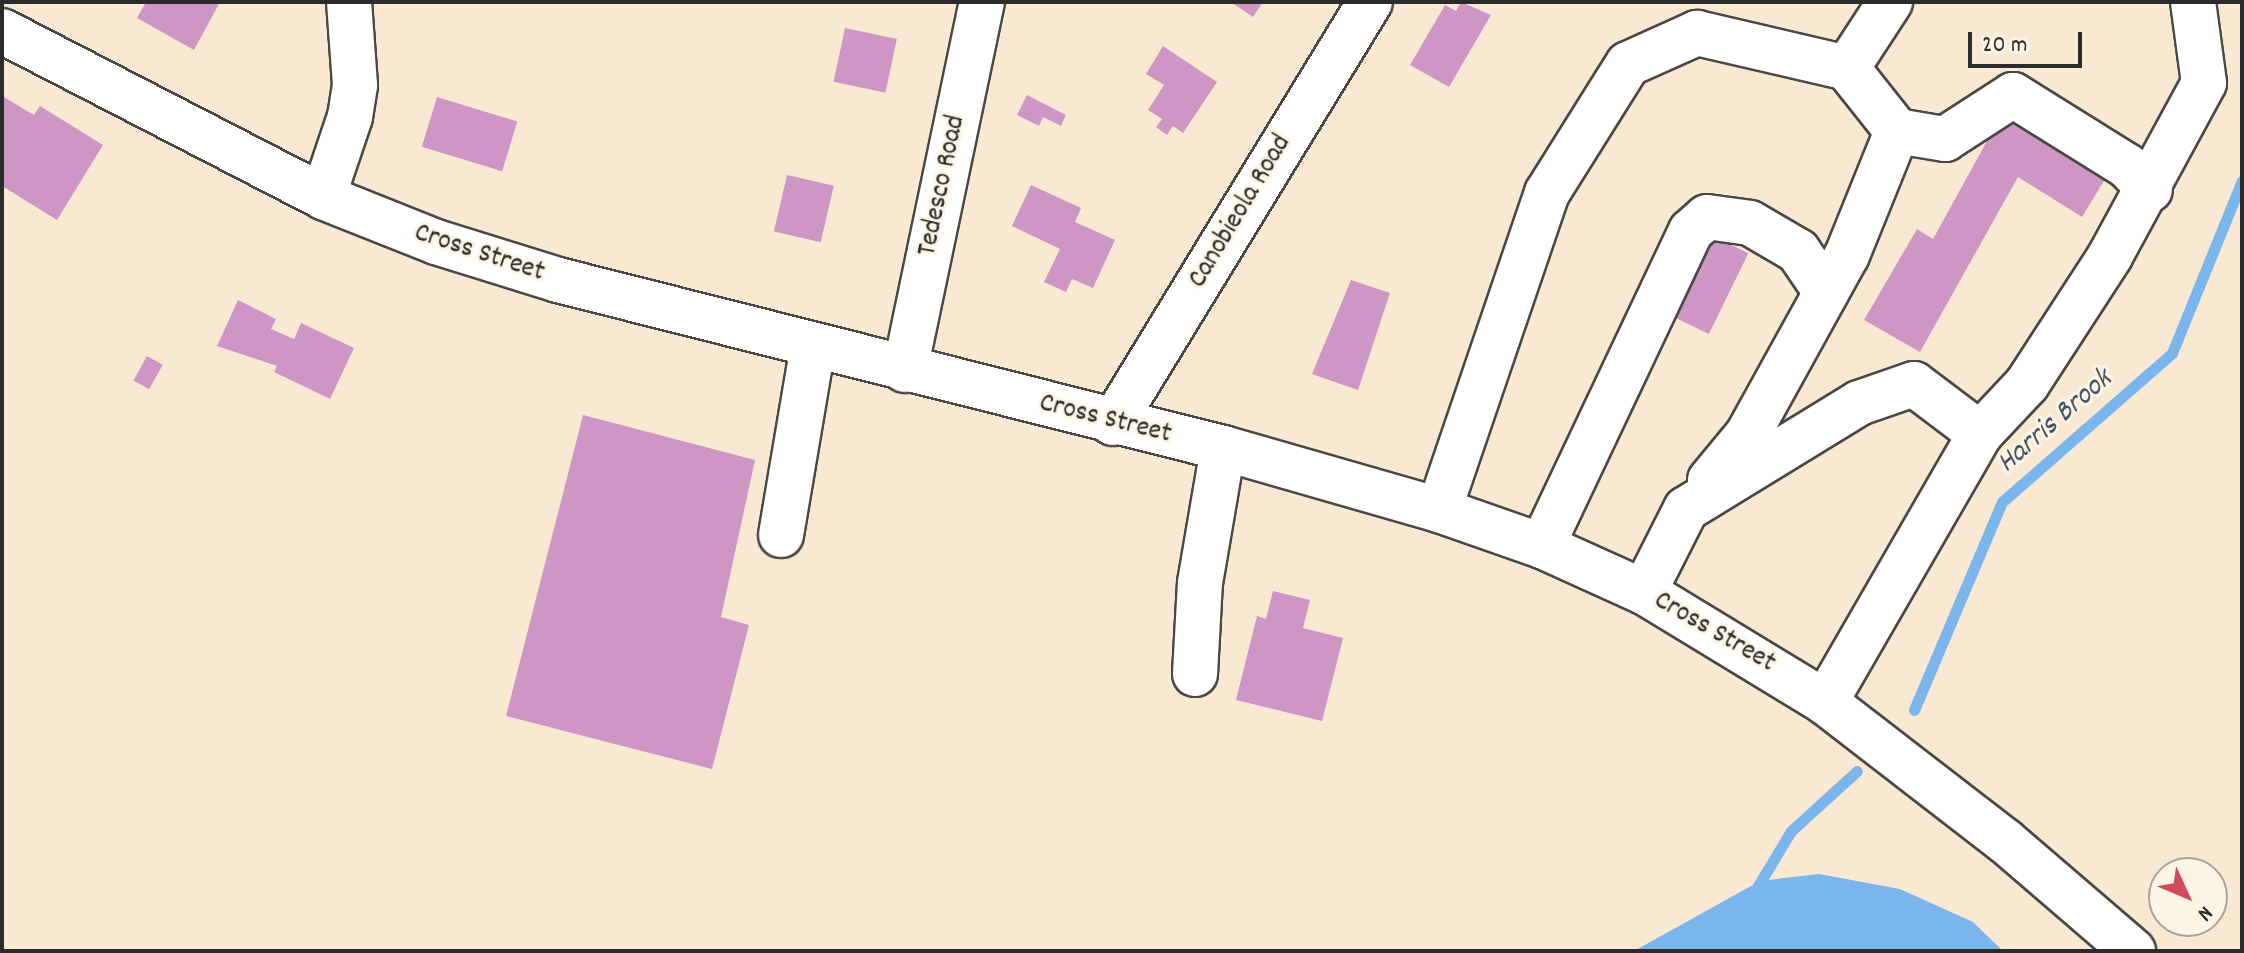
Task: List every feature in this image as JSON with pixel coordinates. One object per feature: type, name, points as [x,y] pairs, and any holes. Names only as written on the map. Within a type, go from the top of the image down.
[{"type":"street","points":[[323,197],[350,117],[355,85],[349,2]]},
{"type":"street","name":"Tedesco Road","points":[[905,370],[982,2]]},
{"type":"street","name":"Canobieola Road","points":[[1113,423],[1370,2]]},
{"type":"street","points":[[1847,68],[1890,2]]},
{"type":"street","points":[[1825,702],[1980,434],[2027,384],[2150,190],[2204,83],[2193,2]]},
{"type":"street","name":"Cross Street","points":[[2,31],[323,197],[436,242],[558,280],[1113,423],[1223,448],[1439,510],[1542,546],[1644,592],[1825,702],[2005,841],[2133,951]]},
{"type":"street","points":[[1439,510],[1547,193],[1628,64],[1697,33],[1847,68],[1897,131],[1945,139],[2013,95],[2127,166],[2150,190]]},
{"type":"street","points":[[1644,592],[1686,509],[1748,434],[1847,255],[1897,131]]},
{"type":"street","points":[[1542,546],[1691,231],[1707,217],[1750,223],[1798,251],[1826,292]]},
{"type":"street","points":[[781,535],[813,346]]},
{"type":"street","points":[[1686,509],[1859,403],[1914,384],[1980,434]]},
{"type":"street","points":[[1195,674],[1200,583],[1223,448]]},
{"type":"water","points":[[1819,874],[1900,889],[1973,922],[2003,951],[1634,951],[1760,881]]},
{"type":"building","points":[[146,2],[220,2],[194,50],[137,18]]},
{"type":"building","points":[[1231,2],[1263,2],[1253,17]]},
{"type":"building","points":[[1461,2],[1491,15],[1449,87],[1410,65],[1445,5],[1456,11]]},
{"type":"building","points":[[845,28],[897,39],[885,93],[834,82]]},
{"type":"building","points":[[1163,46],[1217,82],[1183,133],[1173,126],[1167,135],[1156,127],[1162,119],[1148,110],[1164,85],[1146,74]]},
{"type":"building","points":[[1027,95],[1066,115],[1061,126],[1043,117],[1039,126],[1017,115]]},
{"type":"building","points":[[2,96],[34,115],[40,106],[103,145],[57,220],[2,186]]},
{"type":"building","points":[[437,97],[517,122],[502,171],[422,147]]},
{"type":"building","points":[[2003,112],[2108,174],[2082,217],[2018,177],[1920,352],[1864,320],[1917,229],[1933,239]]},
{"type":"building","points":[[787,175],[834,186],[821,242],[774,232]]},
{"type":"building","points":[[1031,185],[1081,208],[1075,222],[1115,240],[1093,288],[1072,279],[1066,292],[1044,282],[1060,249],[1012,226]]},
{"type":"building","points":[[1707,233],[1748,253],[1709,334],[1668,314]]},
{"type":"building","points":[[1351,280],[1390,293],[1358,390],[1312,374]]},
{"type":"building","points":[[238,300],[276,319],[271,329],[294,339],[301,323],[354,348],[330,399],[274,372],[277,366],[217,346]]},
{"type":"building","points":[[147,356],[163,365],[149,389],[133,380]]},
{"type":"building","points":[[583,415],[755,460],[721,617],[749,625],[712,769],[506,716]]},
{"type":"building","points":[[1273,591],[1310,600],[1303,628],[1343,638],[1322,721],[1236,700],[1257,616],[1266,619]]},
{"type":"waterway","name":"Harris Brook","points":[[1914,710],[2002,502],[2172,353],[2242,181]]},
{"type":"waterway","name":"Harris Brook","points":[[1753,894],[1791,831],[1857,771]]}]
